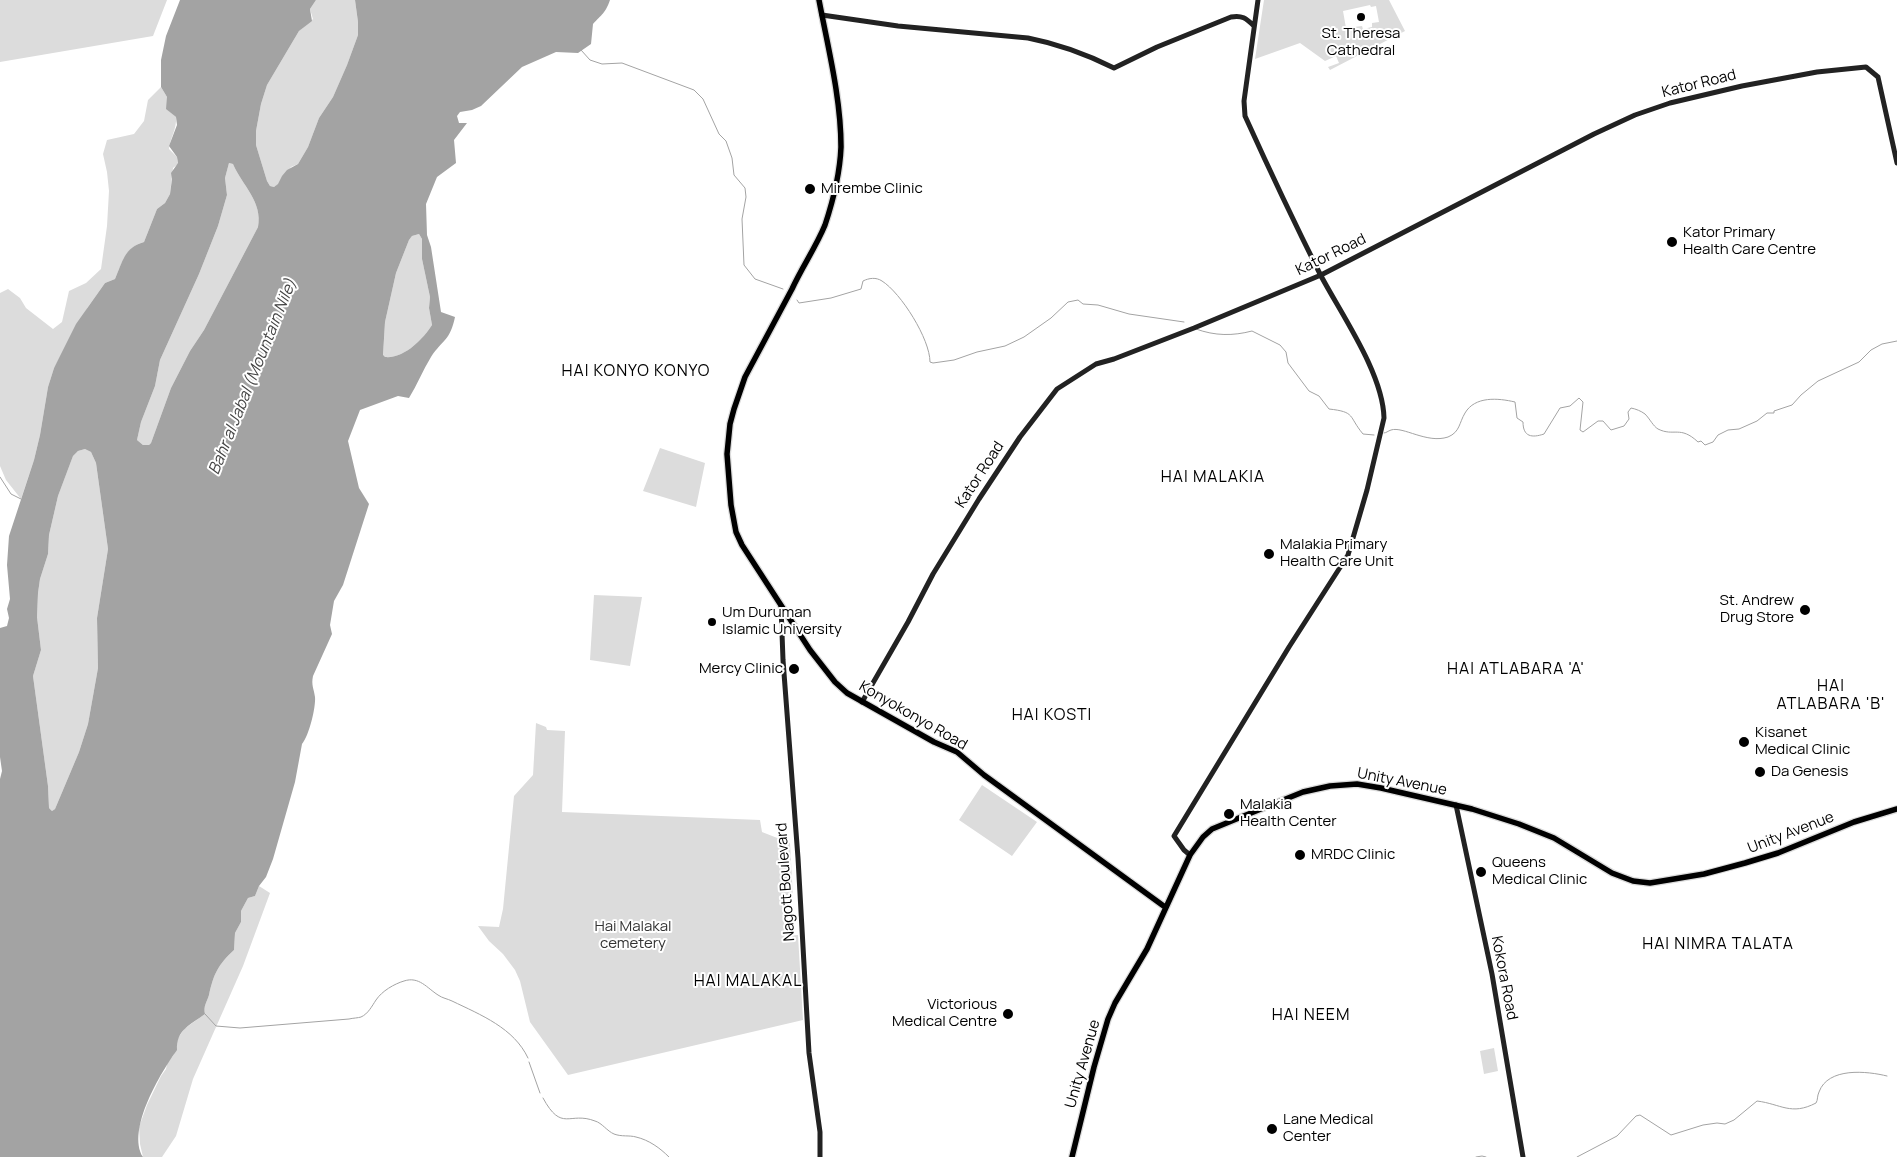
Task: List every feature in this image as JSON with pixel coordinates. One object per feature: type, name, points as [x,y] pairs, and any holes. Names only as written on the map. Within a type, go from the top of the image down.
[{"type":"main road","name":"Konyokonyo Road","points":[[819,0],[837,100],[841,148],[834,190],[825,224],[745,377],[730,424],[727,454],[731,505],[736,532],[819,663],[841,687],[862,702],[934,742],[957,752],[984,775],[1166,907]]},
{"type":"main road","name":"Unity Avenue","points":[[1072,1157],[1108,1019],[1115,1003],[1147,950],[1190,855],[1203,837],[1212,829],[1303,792],[1330,786],[1357,784],[1472,808],[1554,838],[1612,873],[1633,881],[1650,883],[1704,874],[1746,864],[1778,854],[1854,822],[1897,809]]},
{"type":"street","points":[[1190,855],[1174,836],[1289,647],[1312,614],[1348,555],[1367,490],[1384,418],[1384,407],[1378,384],[1321,275],[1245,116],[1244,100],[1258,0]]},
{"type":"street","points":[[822,15],[898,26],[1028,38],[1075,50],[1114,68],[1157,47],[1230,17],[1239,16],[1247,18],[1254,26]]},
{"type":"street","name":"Kator Road","points":[[862,702],[933,574],[1020,437],[1057,389],[1096,364],[1114,359],[1212,321],[1321,275],[1533,165],[1635,115],[1670,103],[1742,86],[1817,72],[1859,67],[1870,69],[1878,76],[1897,163]]},
{"type":"street","name":"Nagott Boulevard","points":[[781,605],[809,1052],[820,1132],[820,1157]]},
{"type":"street","name":"Kokora Road","points":[[1456,805],[1492,974],[1523,1157]]},
{"type":"green space","points":[[0,0],[167,0],[153,36],[0,62]]},
{"type":"green space","points":[[316,0],[355,0],[358,35],[333,97],[319,118],[308,147],[298,164],[291,167],[279,184],[274,187],[270,186],[267,181],[256,145],[256,131],[261,104],[267,85],[299,31],[313,19],[310,9]]},
{"type":"green space","points":[[1264,0],[1389,0],[1405,31],[1330,70],[1328,67],[1339,63],[1336,56],[1325,61],[1300,43],[1255,59]],"holes":[[[1370,5],[1371,7],[1376,6],[1379,22],[1372,23],[1372,27],[1363,29],[1362,26],[1346,28],[1343,11]]]},
{"type":"green space","points":[[161,87],[167,97],[169,111],[176,117],[169,149],[177,157],[178,164],[173,168],[170,194],[165,203],[157,209],[144,242],[128,252],[122,261],[115,279],[105,283],[88,307],[54,368],[48,387],[34,460],[21,499],[6,480],[0,466],[0,293],[8,289],[20,298],[26,308],[53,329],[62,322],[69,291],[86,283],[101,269],[107,226],[109,191],[103,154],[107,140],[134,134],[144,121],[148,100]]},
{"type":"green space","points":[[229,163],[233,164],[255,202],[259,218],[258,227],[171,388],[151,443],[143,445],[137,440],[141,422],[155,386],[160,360],[199,274],[218,226],[227,195],[225,178]]},
{"type":"green space","points":[[419,234],[422,239],[422,259],[430,297],[429,308],[432,325],[412,347],[399,355],[385,357],[383,356],[385,322],[396,273],[409,240],[412,236]]},
{"type":"green space","points":[[660,448],[705,463],[696,507],[643,491]]},
{"type":"green space","points":[[85,449],[91,452],[96,463],[108,549],[97,618],[98,668],[88,724],[79,752],[55,809],[52,811],[49,808],[48,786],[33,676],[41,650],[37,617],[38,593],[40,579],[48,554],[49,535],[58,496],[73,456],[78,451]]},
{"type":"green space","points":[[594,595],[642,597],[630,666],[590,660]]},
{"type":"green space","name":"Hai Malakal cemetery","points":[[536,723],[546,727],[547,730],[565,731],[562,812],[760,820],[762,832],[790,843],[793,898],[782,900],[785,936],[798,935],[803,1020],[568,1075],[530,1022],[520,981],[515,970],[478,926],[499,927],[503,909],[514,796],[533,775]]},
{"type":"green space","points":[[982,785],[1037,822],[1012,856],[959,820]]},
{"type":"green space","points":[[259,886],[270,893],[243,966],[193,1079],[176,1136],[162,1157],[143,1157],[139,1127],[147,1105],[166,1069],[168,1060],[173,1056],[177,1040],[184,1029],[205,1014],[205,1006],[215,975],[220,965],[234,950],[235,933],[241,922],[241,911],[248,898],[255,896]]},
{"type":"green space","points":[[1494,1048],[1498,1071],[1484,1074],[1480,1051]]},
{"type":"water","name":"Bahr al Jabal (Mountain Nile)","points":[[180,0],[316,0],[310,9],[312,21],[299,31],[267,85],[261,104],[256,131],[256,145],[267,181],[270,186],[274,187],[287,170],[298,164],[308,147],[319,118],[333,97],[347,65],[358,35],[355,0],[610,0],[605,11],[593,24],[591,44],[578,53],[556,52],[522,67],[481,106],[460,112],[457,116],[459,123],[467,123],[454,140],[456,163],[437,177],[426,204],[427,235],[431,247],[441,312],[455,317],[453,325],[451,331],[431,357],[409,398],[398,396],[360,410],[348,441],[359,488],[369,504],[343,585],[334,601],[330,625],[332,634],[313,676],[312,684],[315,702],[313,714],[307,735],[302,744],[295,782],[273,859],[266,877],[259,886],[255,896],[248,898],[241,911],[241,922],[235,933],[234,950],[220,965],[215,975],[205,1006],[205,1014],[181,1033],[177,1043],[177,1050],[155,1086],[148,1102],[139,1132],[139,1146],[143,1157],[0,1157],[0,779],[2,771],[0,757],[0,628],[7,626],[9,618],[7,609],[10,599],[7,565],[9,536],[34,460],[48,387],[54,368],[76,324],[105,283],[115,279],[122,261],[128,252],[144,242],[157,209],[165,203],[170,194],[171,173],[178,163],[177,157],[169,146],[177,125],[176,117],[166,109],[167,97],[161,87],[161,60],[166,36]],"holes":[[[229,163],[233,164],[255,202],[259,218],[258,227],[171,388],[151,443],[143,445],[137,440],[141,422],[155,386],[160,360],[199,274],[218,226],[227,195],[225,178]],[[419,234],[422,239],[422,259],[430,297],[429,308],[432,325],[412,347],[399,355],[385,357],[383,355],[385,322],[396,273],[409,240],[412,236]],[[85,449],[91,452],[96,463],[108,549],[97,618],[98,668],[88,724],[79,752],[55,809],[52,811],[49,808],[48,786],[33,676],[41,650],[37,617],[38,593],[40,579],[48,554],[49,535],[58,496],[73,456],[78,451]]]},
{"type":"waterway","points":[[581,50],[590,60],[602,64],[622,63],[694,90],[703,99],[719,134],[726,141],[732,158],[734,175],[745,188],[746,197],[742,219],[744,265],[755,279],[783,289]]},
{"type":"waterway","points":[[797,300],[799,303],[831,298],[861,289],[865,280],[872,278],[880,280],[890,287],[906,306],[920,329],[929,352],[930,362],[933,363],[954,360],[977,352],[1005,346],[1024,337],[1051,318],[1068,302],[1078,300],[1083,304],[1098,305],[1129,314],[1184,322]]},
{"type":"waterway","points":[[1196,329],[1224,334],[1252,331],[1280,345],[1286,352],[1288,363],[1309,391],[1319,396],[1329,409],[1348,413],[1363,434],[1374,435]]},
{"type":"waterway","points":[[1384,433],[1396,429],[1424,437],[1440,439],[1448,437],[1457,430],[1469,407],[1481,401],[1494,399],[1515,402],[1517,418],[1523,422],[1526,433],[1532,436],[1540,435],[1544,434],[1560,408],[1570,406],[1579,398],[1583,402],[1580,430],[1583,432],[1598,421],[1603,421],[1611,430],[1624,426],[1629,419],[1628,412],[1631,408],[1645,414],[1658,429],[1686,434],[1705,445],[1713,442],[1718,435],[1728,430],[1739,429],[1757,421],[1767,413],[1774,413],[1774,411],[1792,405],[1818,381],[1859,362],[1871,350],[1882,344],[1897,341]]},
{"type":"waterway","points":[[0,477],[11,494],[21,499]]},
{"type":"waterway","points":[[205,1014],[216,1026],[240,1028],[358,1018],[366,1014],[388,988],[404,981],[414,980],[440,996],[474,1012],[505,1030],[514,1038],[528,1058]]},
{"type":"waterway","points":[[529,1062],[540,1093]]},
{"type":"waterway","points":[[1577,1157],[1617,1136],[1636,1116],[1640,1115],[1671,1135],[1703,1125],[1725,1124],[1734,1120],[1757,1101],[1793,1109],[1807,1107],[1816,1103],[1818,1093],[1824,1084],[1831,1078],[1839,1075],[1859,1072],[1887,1076]]},
{"type":"waterway","points":[[543,1098],[555,1115],[561,1118],[579,1118],[595,1121],[614,1134],[633,1136],[645,1140],[669,1157]]},
{"type":"waterway","points":[[1476,1157],[1486,1157]]},
{"type":"place","name":"St. Theresa Cathedral","points":[[1361,17]]},
{"type":"place","name":"Mirembe Clinic","points":[[810,189]]},
{"type":"place","name":"Kator Primary Health Care Centre","points":[[1672,242]]},
{"type":"place","name":"Malakia Primary Health Care Unit","points":[[1269,554]]},
{"type":"place","name":"St. Andrew Drug Store","points":[[1805,610]]},
{"type":"place","name":"Um Duruman Islamic University","points":[[712,622]]},
{"type":"place","name":"Mercy Clinic","points":[[794,669]]},
{"type":"place","name":"Kisanet Medical Clinic","points":[[1744,742]]},
{"type":"place","name":"Da Genesis","points":[[1760,772]]},
{"type":"place","name":"Malakia Health Center","points":[[1229,814]]},
{"type":"place","name":"MRDC Clinic","points":[[1300,855]]},
{"type":"place","name":"Queens Medical Clinic","points":[[1481,872]]},
{"type":"place","name":"Victorious Medical Centre","points":[[1008,1014]]},
{"type":"place","name":"Lane Medical Center","points":[[1272,1129]]},
{"type":"district","name":"HAI KONYO KONYO","points":[[636,372]]},
{"type":"district","name":"HAI MALAKIA","points":[[1213,478]]},
{"type":"district","name":"HAI ATLABARA 'A'","points":[[1516,670]]},
{"type":"district","name":"HAI ATLABARA 'B'","points":[[1831,696]]},
{"type":"district","name":"HAI KOSTI","points":[[1052,716]]},
{"type":"district","name":"HAI NIMRA TALATA","points":[[1718,945]]},
{"type":"district","name":"HAI MALAKAL","points":[[748,982]]},
{"type":"district","name":"HAI NEEM","points":[[1311,1016]]}]
